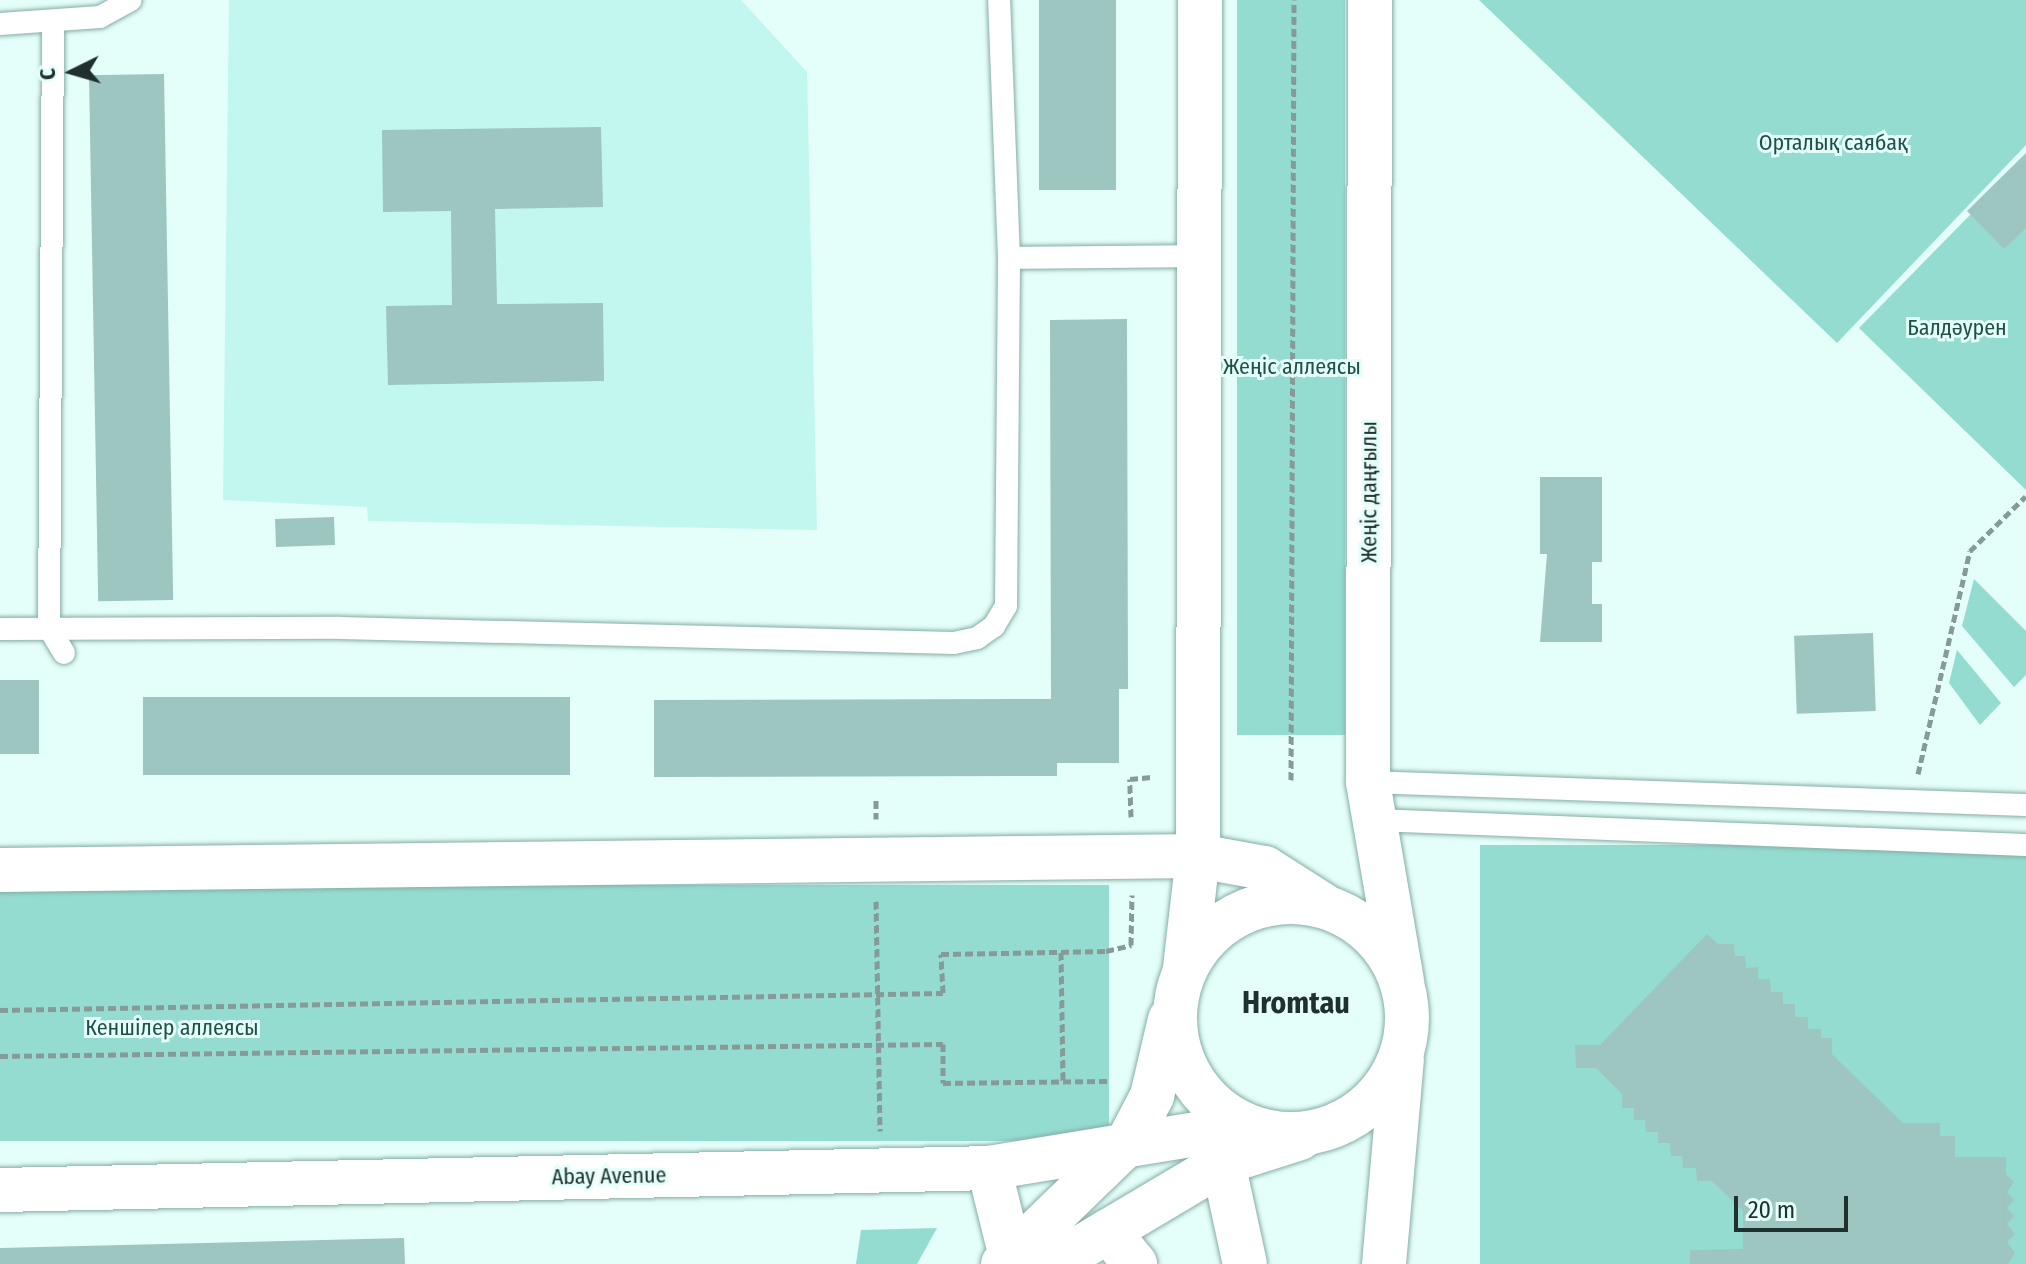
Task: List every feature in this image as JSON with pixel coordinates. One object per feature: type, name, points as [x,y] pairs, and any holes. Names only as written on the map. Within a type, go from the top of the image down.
[{"type":"street","points":[[1006,1259],[1127,1144],[1152,1096],[1180,985],[1198,856],[1200,0]]},
{"type":"street","name":"Жеңіс даңғылы","points":[[1370,0],[1372,801],[1408,1016],[1384,1264]]},
{"type":"street","points":[[0,870],[1198,856],[1265,868],[1323,905],[1357,921],[1384,947],[1402,981]]},
{"type":"street","points":[[1245,1264],[1215,1130],[1179,1047],[1180,985],[1204,939],[1229,918],[1269,903],[1323,905]]},
{"type":"street","points":[[1053,1264],[1121,1248],[1215,1130],[1233,1120],[1260,1131],[1318,1132],[1369,1105],[1388,1083],[1403,1051]]},
{"type":"street","points":[[1215,1130],[1318,1132]]},
{"type":"street","name":"Abay Avenue","points":[[0,1190],[989,1168],[1215,1130]]},
{"type":"street","points":[[989,1168],[1006,1259]]},
{"type":"lane","points":[[0,24],[53,24],[100,17],[131,0]]},
{"type":"lane","points":[[0,629],[340,628],[954,643],[977,638],[994,626],[1006,606],[1009,258],[999,0]]},
{"type":"lane","points":[[53,24],[49,628],[64,653]]},
{"type":"lane","points":[[1009,258],[1200,256]]},
{"type":"lane","points":[[1372,801],[2026,805]]},
{"type":"lane","points":[[1372,801],[2026,845]]},
{"type":"path","points":[[1291,780],[1294,0]]},
{"type":"path","points":[[1911,802],[1970,551],[2026,496]]},
{"type":"path","points":[[876,800],[875,995],[883,1171]]},
{"type":"path","points":[[0,1010],[943,993],[941,954],[1106,951]]},
{"type":"path","points":[[1061,952],[1063,1082]]},
{"type":"path","points":[[0,1056],[943,1044],[943,1083],[1109,1081]]},
{"type":"shaded area","points":[[229,0],[741,0],[807,72],[817,530],[368,521],[367,507],[223,500]]},
{"type":"green space","name":"Жеңіс аллеясы","points":[[1237,0],[1345,0],[1345,735],[1237,735]]},
{"type":"green space","name":"Орталық саябақ","points":[[1479,0],[2026,0],[2026,145],[1837,343]]},
{"type":"green space","name":"Балдәурен","points":[[2026,158],[2026,490],[1859,328]]},
{"type":"green space","points":[[1974,579],[2026,631],[2026,675],[2014,687],[1962,626]]},
{"type":"green space","points":[[1957,650],[2001,703],[1980,725],[1949,683]]},
{"type":"green space","points":[[1480,845],[2026,845],[2026,1264],[1480,1264]]},
{"type":"green space","name":"Кеншілер аллеясы","points":[[0,885],[1109,885],[1109,1141],[0,1141]]},
{"type":"green space","points":[[937,1228],[917,1264],[856,1264],[861,1230]]},
{"type":"building","points":[[1039,0],[1116,0],[1116,190],[1039,190]]},
{"type":"building","points":[[164,74],[173,600],[98,601],[89,75]]},
{"type":"building","points":[[601,127],[603,207],[495,209],[497,304],[603,303],[604,381],[388,385],[386,306],[452,305],[451,211],[383,212],[382,130]]},
{"type":"building","points":[[2026,153],[2026,228],[2004,249],[1967,211]]},
{"type":"building","points":[[1127,319],[1128,689],[1119,689],[1119,763],[1057,763],[1057,776],[654,777],[654,700],[1051,699],[1050,320]]},
{"type":"building","points":[[1540,477],[1602,477],[1602,562],[1592,562],[1592,604],[1602,604],[1602,642],[1540,642],[1547,554],[1540,554]]},
{"type":"building","points":[[334,517],[335,545],[276,547],[275,519]]},
{"type":"building","points":[[1873,633],[1876,711],[1797,714],[1794,636]]},
{"type":"building","points":[[0,680],[39,680],[39,754],[0,754]]},
{"type":"building","points":[[143,697],[570,697],[570,775],[143,775]]},
{"type":"building","points":[[1707,934],[1718,944],[1734,944],[1735,956],[1745,956],[1746,968],[1758,967],[1758,979],[1770,979],[1771,992],[1783,992],[1783,1004],[1795,1004],[1795,1017],[1808,1017],[1808,1029],[1821,1029],[1821,1038],[1832,1038],[1832,1054],[1903,1123],[1940,1123],[1940,1136],[1955,1136],[1955,1157],[2006,1157],[2006,1174],[2014,1182],[2007,1192],[2014,1200],[2007,1208],[2014,1216],[2007,1224],[2015,1234],[2007,1242],[2015,1253],[2008,1264],[1690,1264],[1690,1250],[1743,1249],[1743,1211],[1712,1181],[1697,1181],[1696,1168],[1683,1168],[1682,1156],[1671,1156],[1670,1143],[1658,1143],[1658,1132],[1646,1132],[1645,1120],[1634,1120],[1634,1108],[1622,1108],[1622,1094],[1596,1068],[1576,1068],[1575,1045],[1600,1045]]},
{"type":"building","points":[[404,1238],[405,1264],[0,1264],[0,1248]]},
{"type":"district","name":"Hromtau","points":[[1296,1003]]}]
